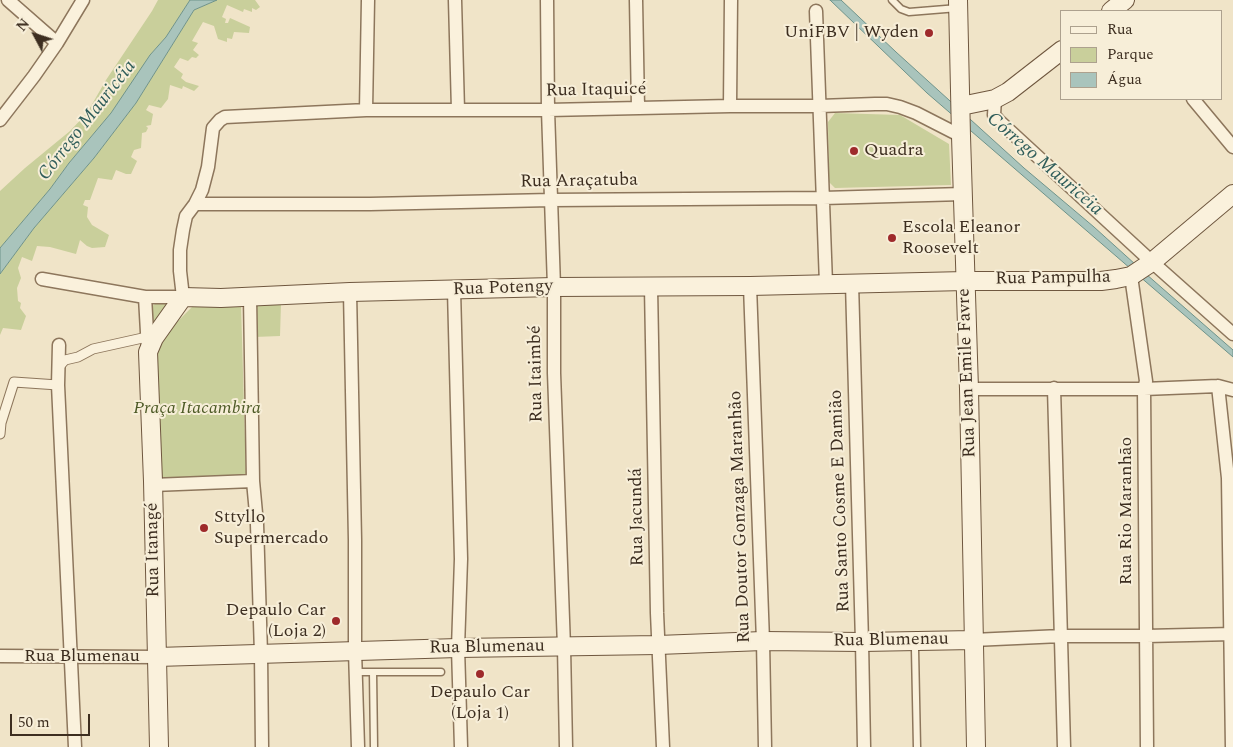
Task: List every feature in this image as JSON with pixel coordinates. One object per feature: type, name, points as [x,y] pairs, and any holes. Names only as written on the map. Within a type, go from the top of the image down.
[{"type":"main road","name":"Rua Jean Emile Favre","points":[[959,4],[976,747]]},
{"type":"main road","points":[[961,112],[996,99],[1008,92],[1060,52]]},
{"type":"main road","points":[[1141,270],[1233,194]]},
{"type":"main road","name":"Rua Pampulha","points":[[965,281],[1101,280],[1116,279],[1141,270]]},
{"type":"main road","name":"Rua Potengy","points":[[183,297],[221,298],[350,292],[554,287],[750,286],[965,281]]},
{"type":"main road","name":"Rua Itanagé","points":[[159,747],[148,344],[183,297]]},
{"type":"main road","name":"Rua Blumenau","points":[[157,657],[458,648],[564,648],[763,641],[862,642],[914,645],[973,640]]},
{"type":"street","points":[[8,0],[57,43]]},
{"type":"street","points":[[0,120],[57,43],[83,0]]},
{"type":"street","points":[[366,110],[368,0]]},
{"type":"street","points":[[455,0],[458,110]]},
{"type":"street","name":"Rua Itaimbé","points":[[547,0],[548,110],[554,287],[555,423],[566,747]]},
{"type":"street","points":[[636,0],[638,107]]},
{"type":"street","points":[[730,0],[730,106]]},
{"type":"street","points":[[816,11],[826,284]]},
{"type":"street","points":[[996,99],[994,115],[998,121],[1141,270],[1233,334]]},
{"type":"street","points":[[1194,100],[1233,147]]},
{"type":"street","name":"Rua Itaquicé","points":[[195,204],[202,190],[208,167],[213,128],[225,117],[366,110],[548,110],[887,104],[916,113],[961,136]]},
{"type":"street","name":"Rua Araçatuba","points":[[195,204],[370,204],[551,200],[823,198],[963,194]]},
{"type":"street","points":[[183,297],[180,271],[182,230],[186,216],[195,204]]},
{"type":"street","name":"Rua Rio Maranhão","points":[[1141,270],[1146,381],[1144,389],[1147,747]]},
{"type":"street","name":"Rua Potengy","points":[[42,279],[145,297],[183,297]]},
{"type":"street","name":"Rua Santo Cosme E Damião","points":[[852,283],[864,747]]},
{"type":"street","name":"Rua Doutor Gonzaga Maranhão","points":[[750,286],[765,747]]},
{"type":"street","name":"Rua Jacundá","points":[[651,287],[658,645],[663,747]]},
{"type":"street","points":[[454,290],[460,558],[458,648],[461,747]]},
{"type":"street","points":[[350,292],[356,540],[354,651],[358,747]]},
{"type":"street","name":"Rua Itanagé","points":[[145,297],[148,344]]},
{"type":"street","points":[[250,297],[253,481],[257,524],[262,747]]},
{"type":"street","points":[[58,368],[66,360],[78,357],[93,349],[148,344]]},
{"type":"street","points":[[59,345],[58,385],[74,747]]},
{"type":"street","points":[[0,434],[1,423],[14,382],[58,385]]},
{"type":"street","points":[[1218,386],[1230,481],[1232,747]]},
{"type":"street","points":[[969,389],[1144,389],[1218,386],[1233,390]]},
{"type":"street","points":[[1054,388],[1064,747]]},
{"type":"street","points":[[153,485],[253,481]]},
{"type":"street","points":[[973,640],[1061,636],[1231,634]]},
{"type":"street","name":"Rua Blumenau","points":[[0,656],[157,657]]},
{"type":"lane","points":[[892,0],[909,12],[959,4]]},
{"type":"lane","points":[[914,645],[917,747]]},
{"type":"lane","points":[[355,672],[441,672]]},
{"type":"lane","points":[[373,672],[374,747]]},
{"type":"green space","points":[[158,0],[190,0],[166,37],[150,55],[111,113],[0,248],[0,191],[70,131],[87,113]]},
{"type":"green space","points":[[217,0],[255,0],[260,7],[256,10],[252,8],[252,12],[244,9],[243,12],[227,5],[222,17],[226,19],[225,23],[228,23],[230,18],[250,27],[249,33],[234,32],[232,39],[227,38],[227,42],[218,39],[214,26],[203,22],[192,41],[198,43],[193,50],[199,55],[196,58],[192,57],[188,61],[180,58],[174,67],[183,74],[181,78],[186,82],[199,86],[194,91],[183,86],[182,89],[170,85],[168,99],[161,108],[149,105],[146,110],[153,114],[151,125],[146,126],[148,128],[146,132],[142,133],[141,148],[134,150],[131,157],[137,161],[131,174],[116,170],[112,180],[98,178],[90,200],[85,200],[83,205],[88,207],[87,217],[92,225],[109,235],[105,247],[92,248],[80,240],[76,254],[50,247],[37,246],[32,261],[22,257],[18,268],[21,278],[17,288],[18,301],[21,303],[20,308],[26,316],[21,330],[3,328],[0,335],[0,274],[34,228],[94,158],[136,103],[194,10]]},
{"type":"green space","points":[[835,113],[900,115],[949,144],[951,185],[835,188],[829,182],[828,122]]},
{"type":"green space","points":[[178,301],[154,334],[148,311],[157,303]]},
{"type":"green space","name":"Praça Itacambira","points":[[197,302],[241,305],[246,474],[241,479],[153,481],[154,361],[160,346],[175,324]]},
{"type":"green space","points":[[255,302],[281,303],[280,336],[254,337]]},
{"type":"water","points":[[190,0],[217,0],[194,10],[136,103],[94,158],[34,228],[0,274],[0,248],[111,113],[150,55],[166,37]]},
{"type":"water","points":[[830,0],[841,0],[1024,168],[1233,350],[1233,357],[927,93]]},
{"type":"place","name":"UniFBV | Wyden","points":[[929,33]]},
{"type":"place","name":"Quadra","points":[[854,151]]},
{"type":"place","name":"Escola Eleanor Roosevelt","points":[[892,238]]},
{"type":"place","name":"Sttyllo Supermercado","points":[[204,528]]},
{"type":"place","name":"Depaulo Car (Loja 2)","points":[[336,621]]},
{"type":"place","name":"Depaulo Car (Loja 1)","points":[[480,674]]},
{"type":"water label","name":"Córrego Mauricéia","points":[[88,121]]},
{"type":"water label","name":"Córrego Mauricéia","points":[[1044,165]]}]
